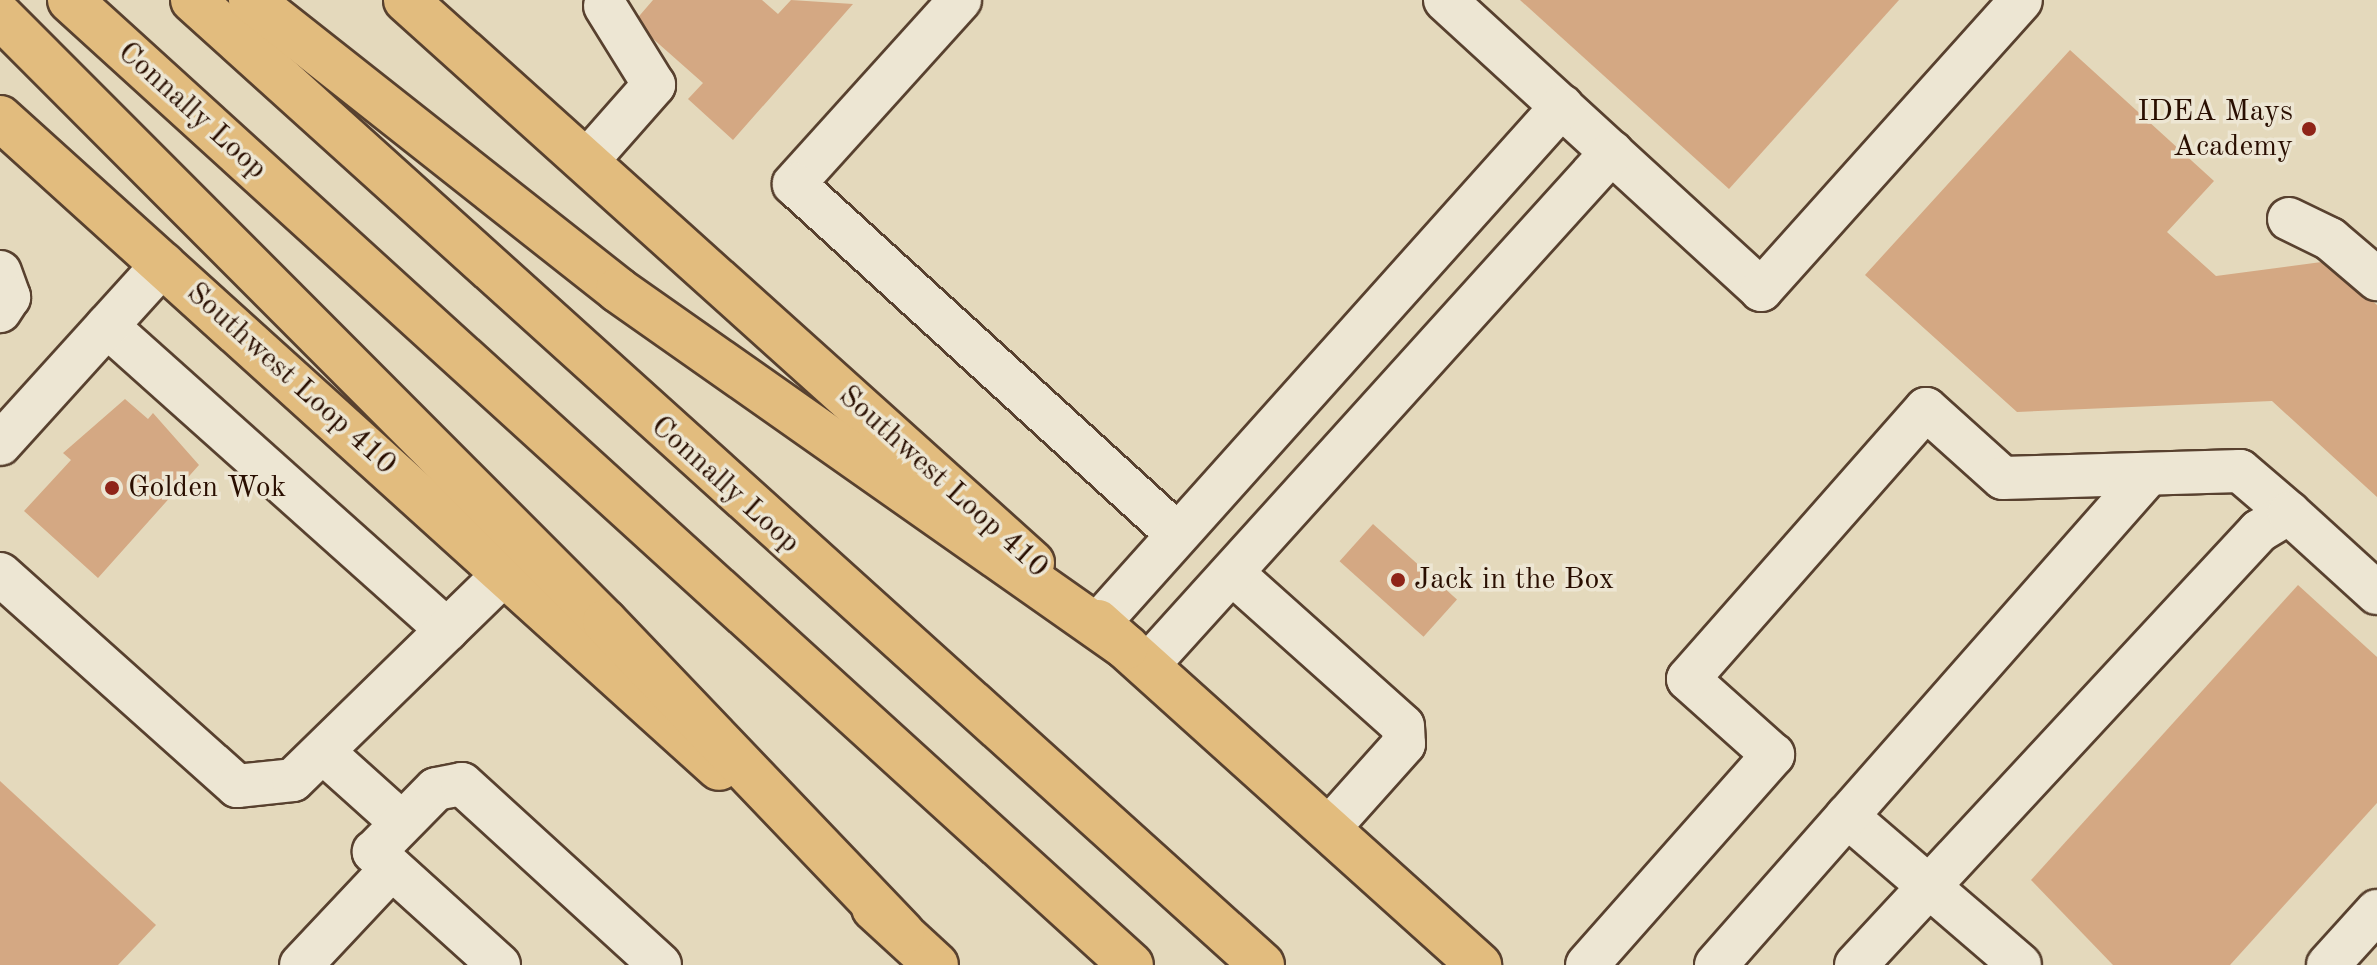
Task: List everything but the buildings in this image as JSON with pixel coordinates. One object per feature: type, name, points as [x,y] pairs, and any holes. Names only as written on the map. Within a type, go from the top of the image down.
[{"type":"main road","name":"Connally Loop","points":[[70,0],[1131,965]]},
{"type":"main road","name":"Connally Loop","points":[[193,0],[1262,965]]},
{"type":"main road","points":[[251,0],[618,290],[1124,645]]},
{"type":"main road","name":"Southwest Loop 410","points":[[406,0],[1479,965]]},
{"type":"main road","points":[[0,16],[605,622],[902,933]]},
{"type":"main road","name":"Southwest Loop 410","points":[[0,118],[936,965]]},
{"type":"lane","points":[[960,0],[794,184],[1177,534]]},
{"type":"lane","points":[[1445,0],[1761,290],[2021,0]]},
{"type":"lane","points":[[586,162],[654,85],[605,2]]},
{"type":"lane","points":[[1124,645],[1177,534],[1562,106]]},
{"type":"lane","points":[[1124,645],[1232,573],[1612,152]]},
{"type":"lane","points":[[2289,219],[2330,239],[2377,279]]},
{"type":"lane","points":[[0,444],[163,264]]},
{"type":"lane","points":[[0,272],[9,297],[0,311]]},
{"type":"lane","points":[[107,326],[447,630]]},
{"type":"lane","points":[[1587,965],[1773,755],[1688,679],[1926,409],[2003,478],[2240,471],[2377,593]]},
{"type":"lane","points":[[1716,965],[2147,476]]},
{"type":"lane","points":[[1856,965],[2259,531],[2289,513]]},
{"type":"lane","points":[[0,574],[237,786],[293,780],[505,573]]},
{"type":"lane","points":[[1232,573],[1403,726],[1404,744],[1328,829]]},
{"type":"lane","points":[[323,752],[400,821]]},
{"type":"lane","points":[[499,965],[374,852],[400,821],[436,789],[462,784],[660,965]]},
{"type":"lane","points":[[1847,816],[2011,962]]},
{"type":"lane","points":[[301,965],[391,869]]},
{"type":"lane","points":[[2328,965],[2377,911]]},
{"type":"place","name":"IDEA Mays Academy","points":[[2309,129]]},
{"type":"place","name":"Golden Wok","points":[[112,488]]},
{"type":"place","name":"Jack in the Box","points":[[1398,580]]}]
